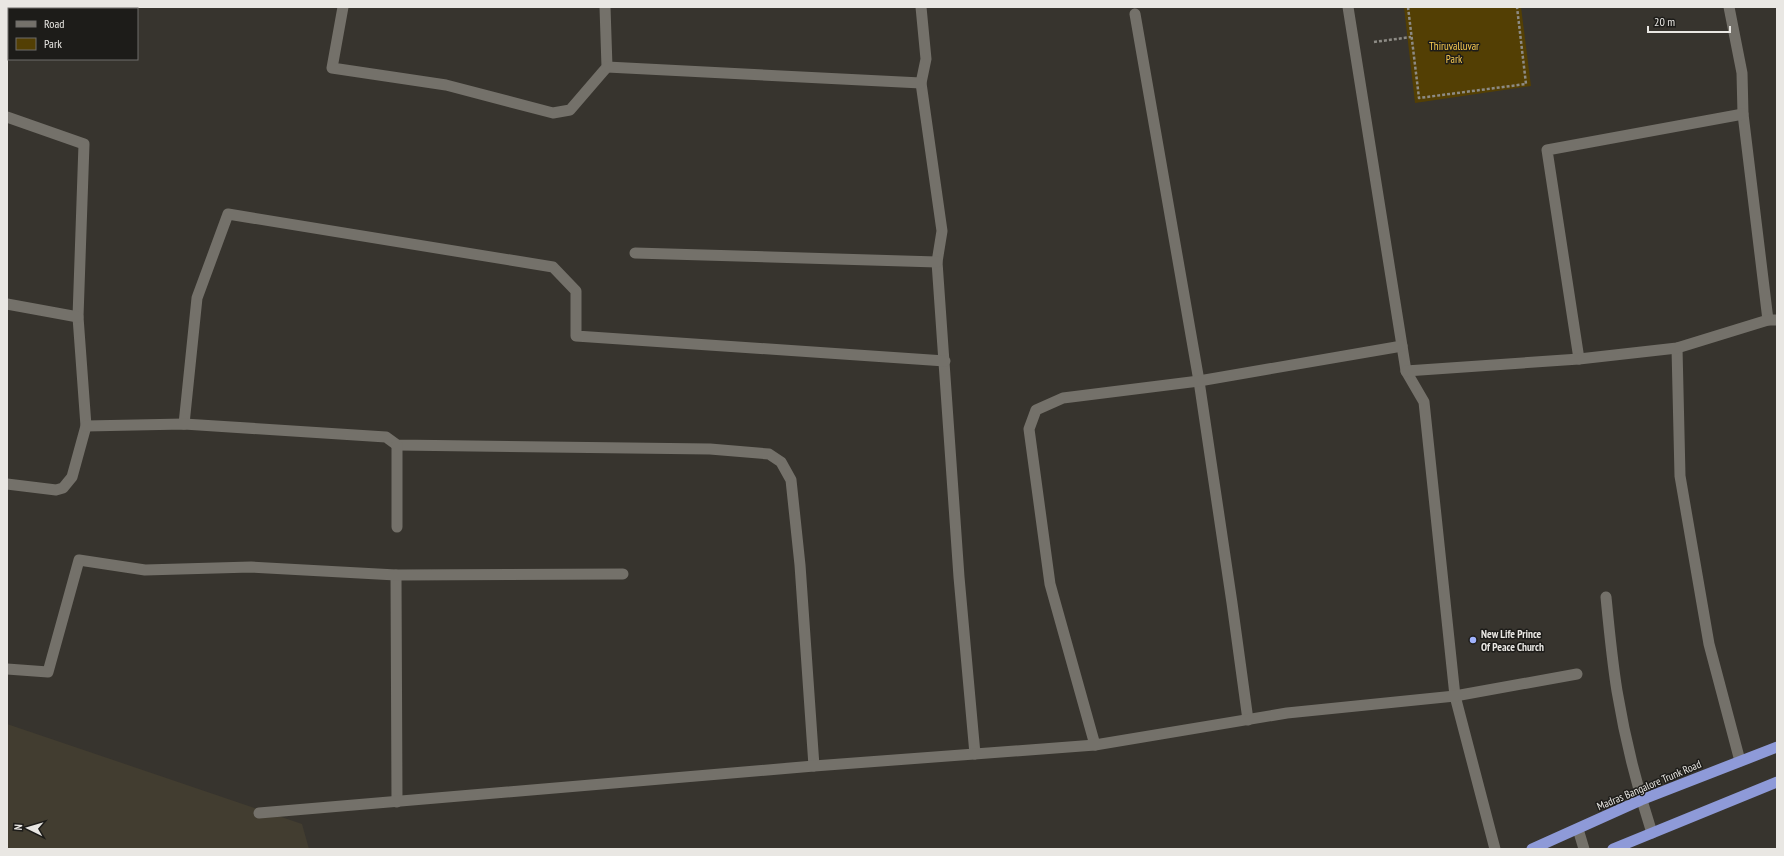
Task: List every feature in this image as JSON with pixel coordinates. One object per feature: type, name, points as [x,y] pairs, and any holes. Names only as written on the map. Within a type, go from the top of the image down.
[{"type":"highway","name":"Madras Bangalore Trunk Road","points":[[1532,849],[1641,800],[1777,746]]},
{"type":"highway","points":[[1613,849],[1777,782]]},
{"type":"street","points":[[342,7],[332,68],[446,85],[553,113],[570,110],[607,67],[605,7]]},
{"type":"street","points":[[921,7],[926,59],[921,83],[942,231],[937,262],[959,577],[975,754]]},
{"type":"street","points":[[1348,7],[1406,371],[1424,402],[1455,696],[1495,849]]},
{"type":"street","points":[[1406,371],[1579,359],[1677,348],[1773,320],[1743,114],[1742,73],[1729,7]]},
{"type":"street","points":[[1135,14],[1199,381],[1248,720]]},
{"type":"street","points":[[607,67],[921,83]]},
{"type":"street","points":[[1579,359],[1547,150],[1743,114]]},
{"type":"street","points":[[7,117],[84,144],[78,317],[86,426],[72,477],[63,488],[56,490],[7,484]]},
{"type":"street","points":[[184,424],[197,298],[228,214],[554,267],[576,291],[576,336],[945,361]]},
{"type":"street","points":[[635,253],[937,262]]},
{"type":"street","points":[[7,304],[78,317]]},
{"type":"street","points":[[1095,745],[1050,584],[1029,429],[1036,410],[1063,398],[1199,381],[1402,346]]},
{"type":"street","points":[[1677,348],[1680,476],[1709,644],[1740,761]]},
{"type":"street","points":[[86,426],[184,424],[386,437],[397,445],[710,449],[769,454],[780,462],[791,480],[800,565],[814,766]]},
{"type":"street","points":[[397,445],[397,527]]},
{"type":"street","points":[[7,669],[48,672],[79,560],[145,570],[251,568],[396,575],[623,574]]},
{"type":"street","points":[[396,575],[397,802]]},
{"type":"street","points":[[1606,597],[1617,691],[1627,743],[1641,800],[1652,833]]},
{"type":"street","points":[[259,814],[814,766],[1095,745],[1287,713],[1455,696],[1577,674]]},
{"type":"street","points":[[1578,829],[1584,849]]},
{"type":"path","points":[[1408,7],[1418,98],[1526,84],[1517,7]]},
{"type":"path","points":[[1354,45],[1411,37]]},
{"type":"shaded area","points":[[7,724],[302,824],[309,849],[7,849]]},
{"type":"green space","name":"Thiruvalluvar Park","points":[[1404,7],[1521,7],[1531,86],[1415,103]]},
{"type":"place","name":"New Life Prince Of Peace Church","points":[[1473,640]]}]
